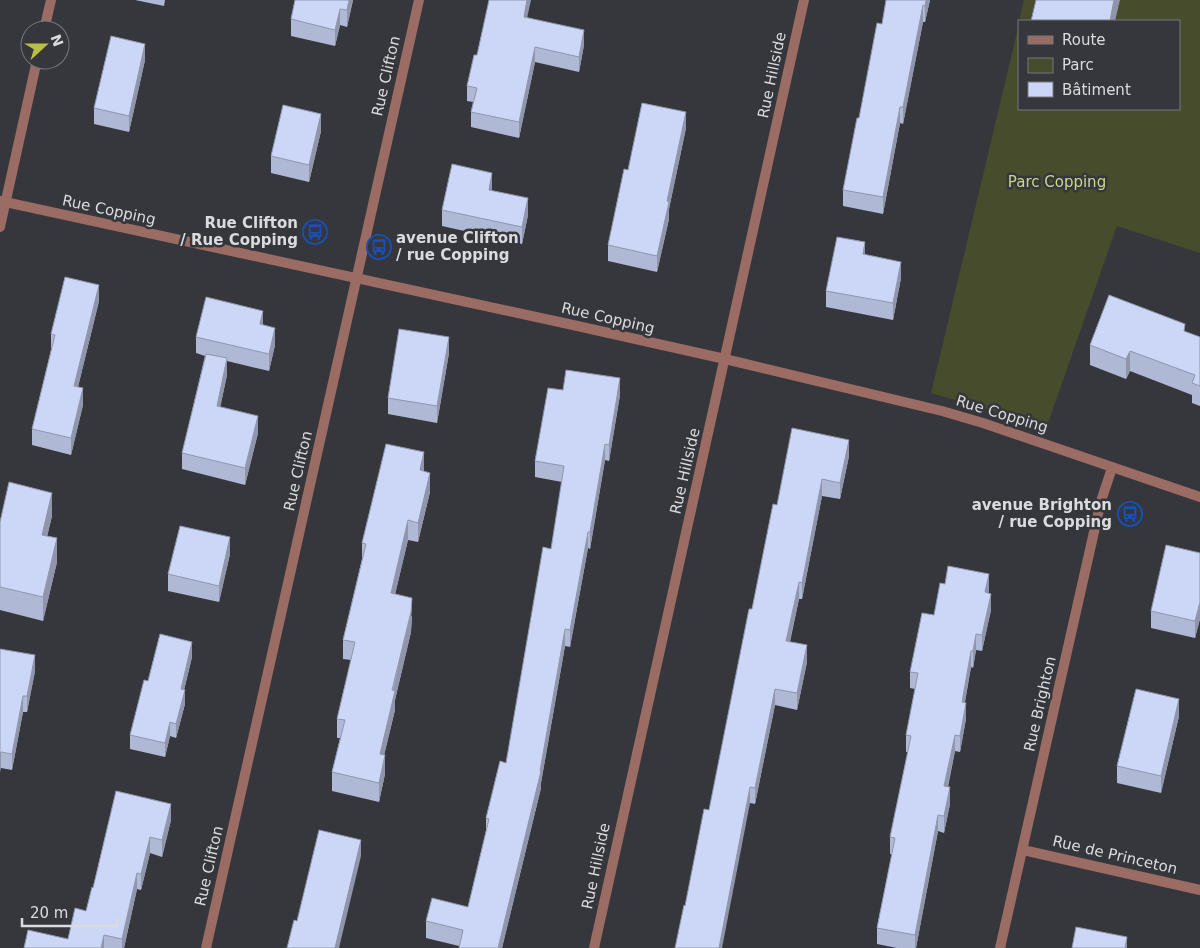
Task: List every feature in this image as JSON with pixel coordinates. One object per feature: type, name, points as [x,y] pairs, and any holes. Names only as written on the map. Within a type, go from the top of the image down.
[{"type":"street","points":[[46,20],[51,0]]},
{"type":"street","name":"Rue Clifton","points":[[206,948],[419,0]]},
{"type":"street","name":"Rue Hillside","points":[[594,948],[804,0]]},
{"type":"street","points":[[0,227],[3,202],[35,70]]},
{"type":"street","name":"Rue Copping","points":[[3,202],[573,325],[942,411],[983,423],[1200,497]]},
{"type":"street","name":"Rue Brighton","points":[[1000,948],[1099,511],[1112,468]]},
{"type":"street","name":"Rue de Princeton","points":[[1023,850],[1200,890]]},
{"type":"green space","name":"Parc Copping","points":[[1024,0],[1200,0],[1200,253],[1117,226],[1046,429],[1014,417],[931,393],[1018,28],[1018,110],[1180,110],[1180,20],[1019,20]]},
{"type":"building","points":[[295,0],[349,0],[347,10],[340,9],[335,30],[291,19]]},
{"type":"building","points":[[489,0],[527,0],[524,17],[584,30],[579,57],[535,47],[519,122],[471,112],[477,88],[467,86],[474,55],[477,55]]},
{"type":"building","points":[[886,0],[926,0],[925,6],[923,5],[903,107],[900,107],[883,197],[843,190],[877,23],[882,24]]},
{"type":"building","points":[[1036,0],[1114,0],[1110,20],[1031,20]]},
{"type":"building","points":[[111,36],[145,44],[129,116],[94,108]]},
{"type":"building","points":[[642,103],[686,112],[657,256],[608,245],[624,169],[628,170]]},
{"type":"building","points":[[283,105],[321,114],[309,165],[271,156]]},
{"type":"building","points":[[452,164],[492,173],[489,190],[528,198],[522,227],[442,210]]},
{"type":"building","points":[[837,237],[865,242],[863,254],[901,262],[893,303],[826,291]]},
{"type":"building","points":[[65,277],[99,285],[74,386],[83,388],[71,438],[32,429],[55,335],[51,334]]},
{"type":"building","points":[[1109,295],[1185,324],[1184,331],[1200,337],[1200,386],[1192,383],[1195,375],[1130,351],[1126,359],[1090,345]]},
{"type":"building","points":[[206,297],[263,311],[260,324],[275,328],[269,354],[196,337]]},
{"type":"building","points":[[399,329],[449,337],[437,406],[388,398]]},
{"type":"building","points":[[206,354],[227,358],[217,406],[258,416],[245,468],[182,453]]},
{"type":"building","points":[[566,370],[620,378],[609,445],[605,444],[590,532],[588,532],[570,630],[565,629],[541,771],[498,948],[459,948],[463,930],[426,921],[432,898],[468,907],[489,819],[486,818],[500,761],[506,763],[543,547],[551,549],[564,466],[535,461],[548,388],[563,390]]},
{"type":"building","points":[[792,428],[849,440],[840,483],[822,479],[802,583],[799,582],[786,641],[807,645],[797,693],[775,689],[755,788],[750,787],[719,948],[675,948],[704,809],[709,810],[749,609],[752,609],[773,504],[777,505]]},
{"type":"building","points":[[386,444],[424,452],[420,470],[430,473],[418,523],[408,520],[391,593],[412,598],[411,612],[392,690],[395,691],[380,754],[385,755],[379,783],[332,772],[345,720],[337,719],[355,642],[343,640],[366,544],[362,543]]},
{"type":"building","points":[[9,482],[52,493],[42,535],[57,538],[43,597],[0,587],[0,522]]},
{"type":"building","points":[[180,526],[230,537],[219,586],[168,574]]},
{"type":"building","points":[[1166,545],[1200,553],[1200,602],[1195,621],[1151,611]]},
{"type":"building","points":[[948,566],[989,574],[985,592],[991,594],[982,635],[976,634],[973,651],[971,651],[962,702],[966,703],[960,736],[955,735],[944,786],[950,787],[944,816],[938,815],[915,935],[877,928],[895,838],[890,837],[911,736],[906,735],[918,673],[910,672],[922,613],[934,615],[940,583],[945,584]]},
{"type":"building","points":[[160,634],[192,642],[181,689],[185,690],[176,724],[170,722],[165,743],[130,735],[144,680],[148,681]]},
{"type":"building","points":[[0,649],[35,655],[27,696],[23,696],[12,754],[1,752],[0,756]]},
{"type":"building","points":[[1136,689],[1179,699],[1161,776],[1117,766]]},
{"type":"building","points":[[116,791],[171,804],[162,840],[150,837],[141,874],[137,873],[122,939],[104,935],[101,948],[24,948],[28,930],[68,939],[75,908],[86,911]]},
{"type":"building","points":[[319,830],[361,840],[335,948],[287,948],[294,920],[297,921]]},
{"type":"building","points":[[1076,927],[1127,937],[1125,948],[1072,948]]},
{"type":"place","name":"Rue Clifton / Rue Copping","points":[[315,232]]},
{"type":"place","name":"avenue Clifton / rue Copping","points":[[379,247]]},
{"type":"place","name":"avenue Brighton / rue Copping","points":[[1130,514]]}]
